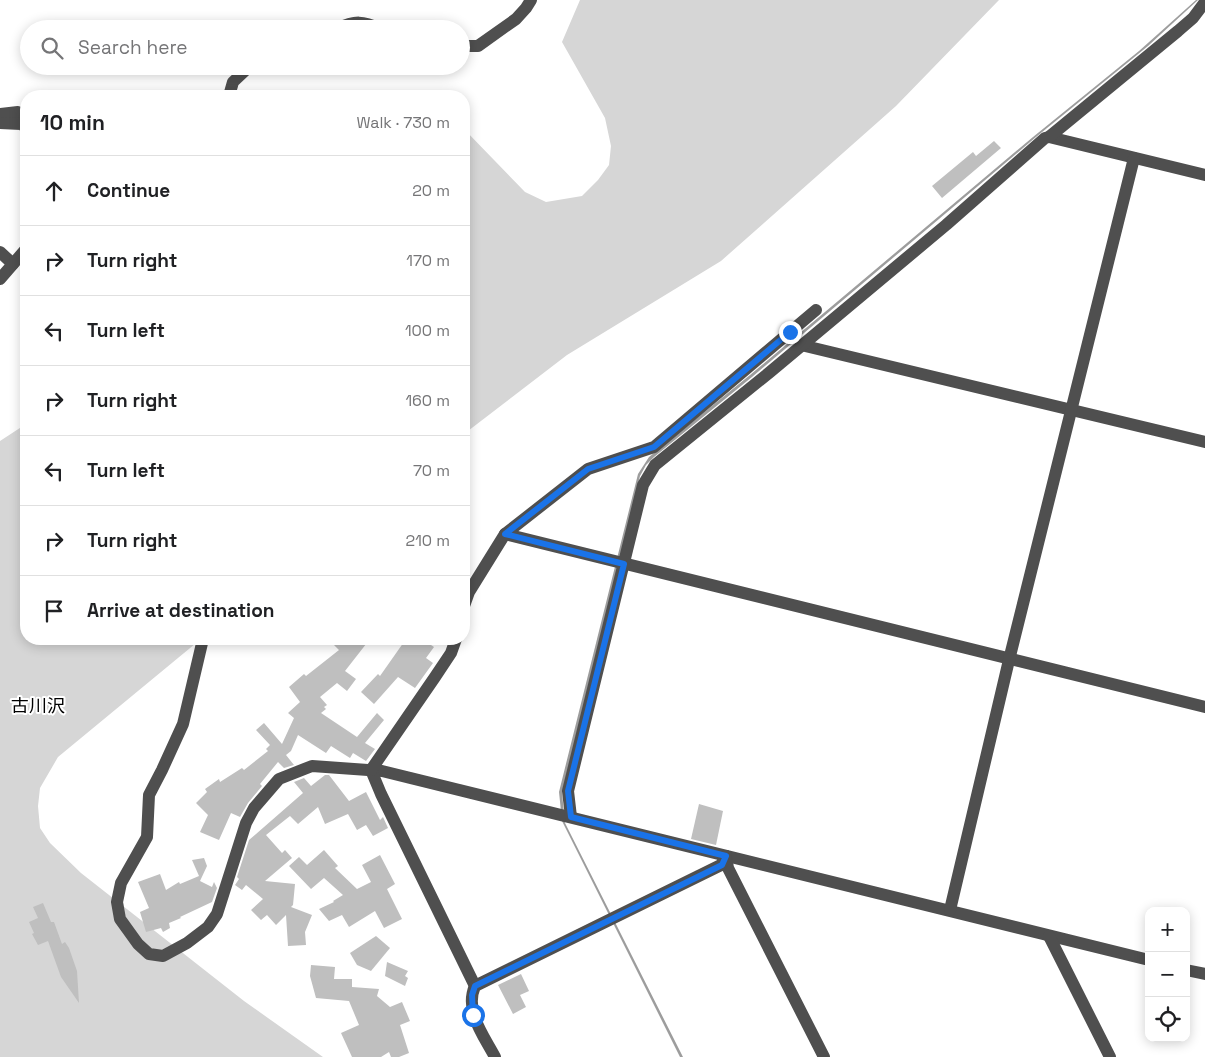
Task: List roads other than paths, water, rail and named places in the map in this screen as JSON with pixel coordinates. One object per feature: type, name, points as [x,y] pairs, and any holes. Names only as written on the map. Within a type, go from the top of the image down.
[{"type":"street","points":[[470,46],[478,46],[516,19],[531,0]]},
{"type":"street","points":[[571,817],[568,791],[643,485],[655,464],[946,224],[1045,138],[1183,27],[1193,18],[1205,2]]},
{"type":"street","points":[[231,90],[233,82],[240,75]]},
{"type":"street","points":[[0,114],[20,113]]},
{"type":"street","points":[[0,123],[20,124]]},
{"type":"street","points":[[1049,136],[1205,175]]},
{"type":"street","points":[[950,910],[1009,660],[1134,158]]},
{"type":"street","points":[[0,252],[13,264]]},
{"type":"street","points":[[0,278],[20,256]]},
{"type":"street","points":[[470,590],[505,534],[588,469],[654,447],[816,310]]},
{"type":"street","points":[[801,345],[1205,442]]},
{"type":"street","points":[[505,534],[1205,707]]},
{"type":"street","points":[[202,645],[183,724],[149,795],[147,837],[121,883],[117,902],[120,919],[138,944],[149,954],[163,956],[208,927],[217,914],[246,823],[254,808],[279,779],[312,766],[382,771],[1145,959]]},
{"type":"street","points":[[370,770],[451,653],[454,645]]},
{"type":"street","points":[[370,770],[475,986],[472,995],[473,1015],[495,1057]]},
{"type":"street","points":[[475,986],[722,865],[726,856]]},
{"type":"street","points":[[726,856],[728,868],[824,1057]]},
{"type":"street","points":[[1050,936],[1110,1057]]},
{"type":"street","points":[[1190,971],[1205,974]]},
{"type":"district","name":"古川沢","points":[[38,706]]}]
